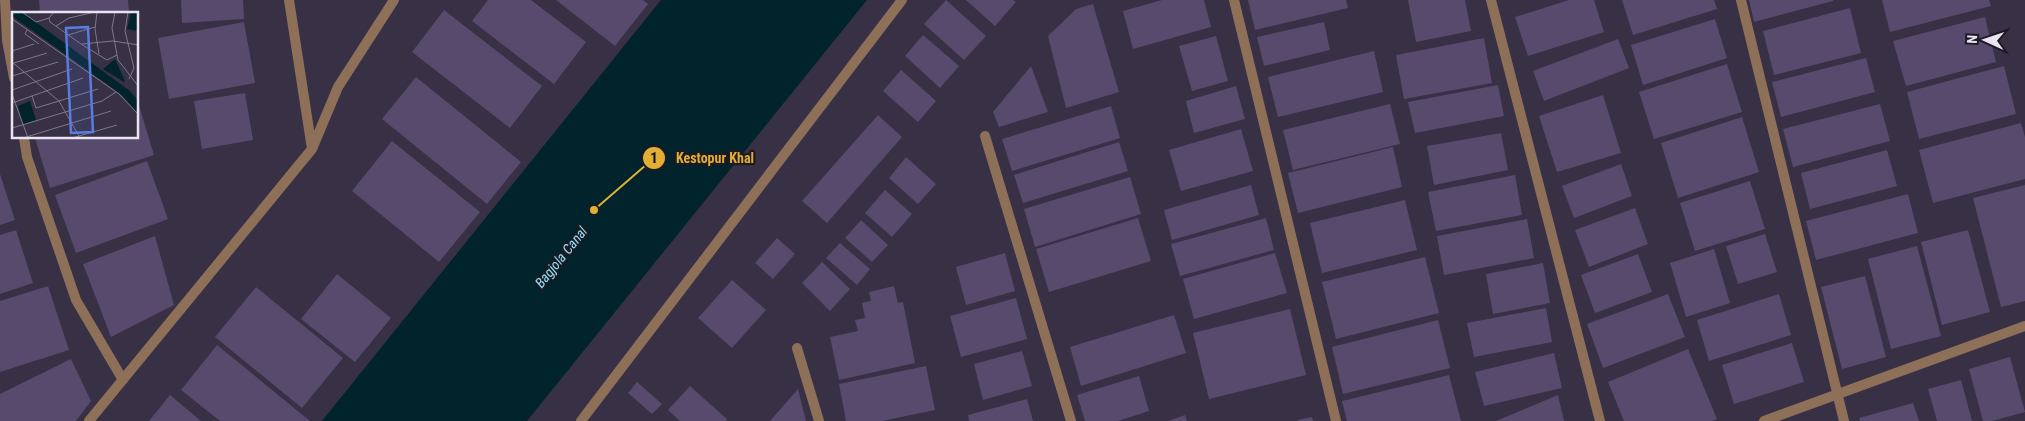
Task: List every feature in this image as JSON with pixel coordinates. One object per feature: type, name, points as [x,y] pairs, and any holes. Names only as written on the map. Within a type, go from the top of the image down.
[{"type":"street","points":[[5,0],[7,40],[12,67]]},
{"type":"street","points":[[289,0],[312,149]]},
{"type":"street","points":[[89,421],[312,149],[338,87],[394,0]]},
{"type":"street","points":[[581,421],[902,0]]},
{"type":"street","points":[[1234,0],[1336,421]]},
{"type":"street","points":[[1491,0],[1600,421]]},
{"type":"street","points":[[1741,0],[1844,421]]},
{"type":"street","points":[[985,136],[1071,421]]},
{"type":"street","points":[[24,139],[28,157],[76,300],[123,380]]},
{"type":"street","points":[[1764,421],[2025,326]]},
{"type":"street","points":[[797,348],[818,421]]},
{"type":"water","name":"Bagjola Canal","points":[[661,0],[867,0],[527,421],[322,421]]},
{"type":"building","points":[[39,0],[128,0],[129,12],[40,12]]},
{"type":"building","points":[[181,0],[243,0],[244,19],[182,23]]},
{"type":"building","points":[[488,0],[531,0],[586,42],[554,84],[472,21]]},
{"type":"building","points":[[556,0],[643,0],[648,4],[615,46]]},
{"type":"building","points":[[946,0],[986,36],[964,60],[924,24]]},
{"type":"building","points":[[966,0],[1013,0],[1016,2],[995,26]]},
{"type":"building","points":[[1162,0],[1204,0],[1211,27],[1133,49],[1123,11]]},
{"type":"building","points":[[1248,0],[1346,0],[1348,8],[1255,30]]},
{"type":"building","points":[[1408,0],[1465,0],[1471,31],[1416,42]]},
{"type":"building","points":[[1569,0],[1594,0],[1604,32],[1528,56],[1515,17]]},
{"type":"building","points":[[1622,0],[1714,0],[1717,9],[1633,35]]},
{"type":"building","points":[[1749,0],[1833,0],[1833,1],[1754,22]]},
{"type":"building","points":[[1882,0],[1989,0],[1991,6],[1890,32]]},
{"type":"building","points":[[1093,4],[1119,92],[1066,108],[1048,36],[1076,9]]},
{"type":"building","points":[[1850,8],[1861,53],[1774,75],[1763,31]]},
{"type":"building","points":[[444,10],[542,86],[510,128],[412,52]]},
{"type":"building","points":[[1985,17],[1996,62],[1906,86],[1893,41]]},
{"type":"building","points":[[1715,19],[1727,58],[1643,85],[1631,45]]},
{"type":"building","points":[[244,22],[255,83],[169,99],[158,38]]},
{"type":"building","points":[[1324,22],[1330,50],[1264,66],[1257,37]]},
{"type":"building","points":[[923,35],[959,66],[940,88],[905,56]]},
{"type":"building","points":[[1216,36],[1228,81],[1192,91],[1179,46]]},
{"type":"building","points":[[1484,38],[1492,83],[1404,99],[1396,55]]},
{"type":"building","points":[[1618,39],[1629,68],[1544,101],[1533,71]]},
{"type":"building","points":[[1374,51],[1383,92],[1278,117],[1268,77]]},
{"type":"building","points":[[1866,58],[1875,92],[1781,117],[1772,82]]},
{"type":"building","points":[[1727,64],[1742,112],[1654,139],[1639,92]]},
{"type":"building","points":[[1031,66],[1048,112],[999,127],[993,112]]},
{"type":"building","points":[[2004,66],[2016,114],[1919,139],[1907,92]]},
{"type":"building","points":[[901,70],[936,101],[918,122],[883,91]]},
{"type":"building","points":[[416,77],[521,162],[487,204],[382,119]]},
{"type":"building","points":[[1498,85],[1504,116],[1415,133],[1408,102]]},
{"type":"building","points":[[1236,86],[1245,119],[1194,133],[1186,101]]},
{"type":"building","points":[[245,93],[253,140],[202,149],[194,101]]},
{"type":"building","points":[[1603,95],[1621,153],[1557,172],[1539,116]]},
{"type":"building","points":[[1390,104],[1400,144],[1293,170],[1283,130]]},
{"type":"building","points":[[1880,104],[1890,141],[1793,167],[1783,129]]},
{"type":"building","points":[[139,105],[154,155],[50,188],[35,139],[139,139]]},
{"type":"building","points":[[1111,106],[1120,138],[1012,171],[1002,139]]},
{"type":"building","points":[[878,115],[902,137],[827,223],[802,201]]},
{"type":"building","points":[[1742,117],[1759,172],[1678,198],[1661,143]]},
{"type":"building","points":[[2021,123],[2025,137],[2025,179],[1933,203],[1919,150]]},
{"type":"building","points":[[1241,129],[1253,171],[1181,191],[1169,150]]},
{"type":"building","points":[[1501,133],[1508,170],[1434,185],[1427,146]]},
{"type":"building","points":[[392,141],[480,212],[439,262],[352,191]]},
{"type":"building","points":[[1119,142],[1128,171],[1023,203],[1014,175]]},
{"type":"building","points":[[1393,147],[1402,187],[1298,213],[1288,173]]},
{"type":"building","points":[[1887,150],[1897,186],[1810,209],[1801,173]]},
{"type":"building","points":[[906,157],[936,184],[918,204],[889,178]]},
{"type":"building","points":[[147,161],[168,219],[76,253],[55,195]]},
{"type":"building","points":[[1621,164],[1632,196],[1574,218],[1562,186]]},
{"type":"building","points":[[0,174],[15,220],[0,225]]},
{"type":"building","points":[[1515,175],[1522,215],[1436,231],[1428,192]]},
{"type":"building","points":[[1130,177],[1141,214],[1035,247],[1024,209]]},
{"type":"building","points":[[1750,181],[1765,229],[1695,251],[1680,203]]},
{"type":"building","points":[[1251,185],[1259,215],[1172,240],[1164,210]]},
{"type":"building","points":[[2025,185],[2025,301],[2001,307],[1973,198]]},
{"type":"building","points":[[885,190],[912,214],[892,237],[865,213]]},
{"type":"building","points":[[1908,194],[1918,233],[1816,260],[1806,221]]},
{"type":"building","points":[[1405,200],[1417,250],[1322,273],[1310,223]]},
{"type":"building","points":[[1635,208],[1648,244],[1589,267],[1575,230]]},
{"type":"building","points":[[1138,218],[1151,261],[1049,292],[1036,249]]},
{"type":"building","points":[[1266,218],[1274,250],[1180,276],[1171,244]]},
{"type":"building","points":[[1527,219],[1534,258],[1444,275],[1437,236]]},
{"type":"building","points":[[861,220],[888,245],[872,262],[845,238]]},
{"type":"building","points":[[16,230],[33,283],[0,294],[0,235]]},
{"type":"building","points":[[1968,230],[1990,312],[1942,325],[1921,242]]},
{"type":"building","points":[[1765,234],[1777,272],[1738,284],[1726,246]]},
{"type":"building","points":[[155,236],[174,305],[111,337],[83,264]]},
{"type":"building","points":[[777,238],[795,254],[773,279],[755,263]]},
{"type":"building","points":[[840,243],[870,269],[857,285],[826,258]]},
{"type":"building","points":[[1917,246],[1941,336],[1891,349],[1868,259]]},
{"type":"building","points":[[1714,249],[1730,303],[1686,317],[1670,263]]},
{"type":"building","points":[[1005,253],[1015,291],[966,305],[956,267]]},
{"type":"building","points":[[1275,253],[1287,293],[1194,319],[1183,279]]},
{"type":"building","points":[[1638,254],[1652,292],[1595,313],[1581,275]]},
{"type":"building","points":[[1425,257],[1439,313],[1336,339],[1322,282]]},
{"type":"building","points":[[822,262],[850,289],[830,311],[802,283]]},
{"type":"building","points":[[1543,263],[1550,303],[1493,314],[1486,274]]},
{"type":"building","points":[[337,274],[391,318],[355,362],[301,319]]},
{"type":"building","points":[[1865,276],[1886,357],[1842,369],[1821,287]]},
{"type":"building","points":[[732,280],[766,310],[732,348],[698,318]]},
{"type":"building","points":[[48,286],[69,350],[0,372],[0,301]]},
{"type":"building","points":[[894,286],[898,303],[903,302],[915,363],[839,380],[830,337],[858,331],[855,320],[865,318],[862,303],[871,301],[869,292]]},
{"type":"building","points":[[256,287],[343,358],[302,408],[215,337]]},
{"type":"building","points":[[1668,294],[1685,337],[1603,368],[1587,324]]},
{"type":"building","points":[[1779,294],[1791,335],[1709,361],[1697,320]]},
{"type":"building","points":[[1016,298],[1027,339],[961,357],[950,316]]},
{"type":"building","points":[[1546,308],[1552,342],[1474,357],[1467,323]]},
{"type":"building","points":[[1290,309],[1306,375],[1209,399],[1193,333]]},
{"type":"building","points":[[1174,315],[1186,353],[1081,386],[1070,347]]},
{"type":"building","points":[[1438,320],[1450,368],[1343,394],[1332,347]]},
{"type":"building","points":[[1792,343],[1804,382],[1734,404],[1722,365]]},
{"type":"building","points":[[217,345],[310,421],[220,421],[181,390]]},
{"type":"building","points":[[1688,349],[1717,419],[1712,421],[1624,421],[1608,382]]},
{"type":"building","points":[[1022,351],[1032,386],[983,400],[974,364]]},
{"type":"building","points":[[1554,353],[1562,388],[1484,406],[1475,372]]},
{"type":"building","points":[[2010,357],[2025,412],[1992,421],[1983,421],[1969,369]]},
{"type":"building","points":[[71,359],[91,401],[76,421],[0,421],[0,394]]},
{"type":"building","points":[[926,366],[935,410],[882,421],[846,421],[839,384]]},
{"type":"building","points":[[1449,375],[1461,421],[1347,421],[1342,401]]},
{"type":"building","points":[[1139,376],[1149,411],[1118,421],[1085,421],[1077,395]]},
{"type":"building","points":[[1961,380],[1972,421],[1937,421],[1928,389]]},
{"type":"building","points":[[637,382],[662,404],[652,414],[628,393]]},
{"type":"building","points":[[690,386],[727,419],[726,421],[680,421],[668,410]]},
{"type":"building","points":[[798,389],[806,421],[770,421]]},
{"type":"building","points":[[170,395],[201,421],[149,421]]},
{"type":"building","points":[[1558,395],[1564,421],[1496,421]]},
{"type":"building","points":[[1027,399],[1033,421],[969,421],[968,415]]},
{"type":"building","points":[[1913,403],[1919,421],[1860,421],[1859,418]]},
{"type":"building","points":[[1185,415],[1187,421],[1168,421]]},
{"type":"building","points":[[1312,417],[1313,421],[1298,421],[1298,420]]},
{"type":"place","name":"Kestopur Khal","points":[[594,210]]}]
